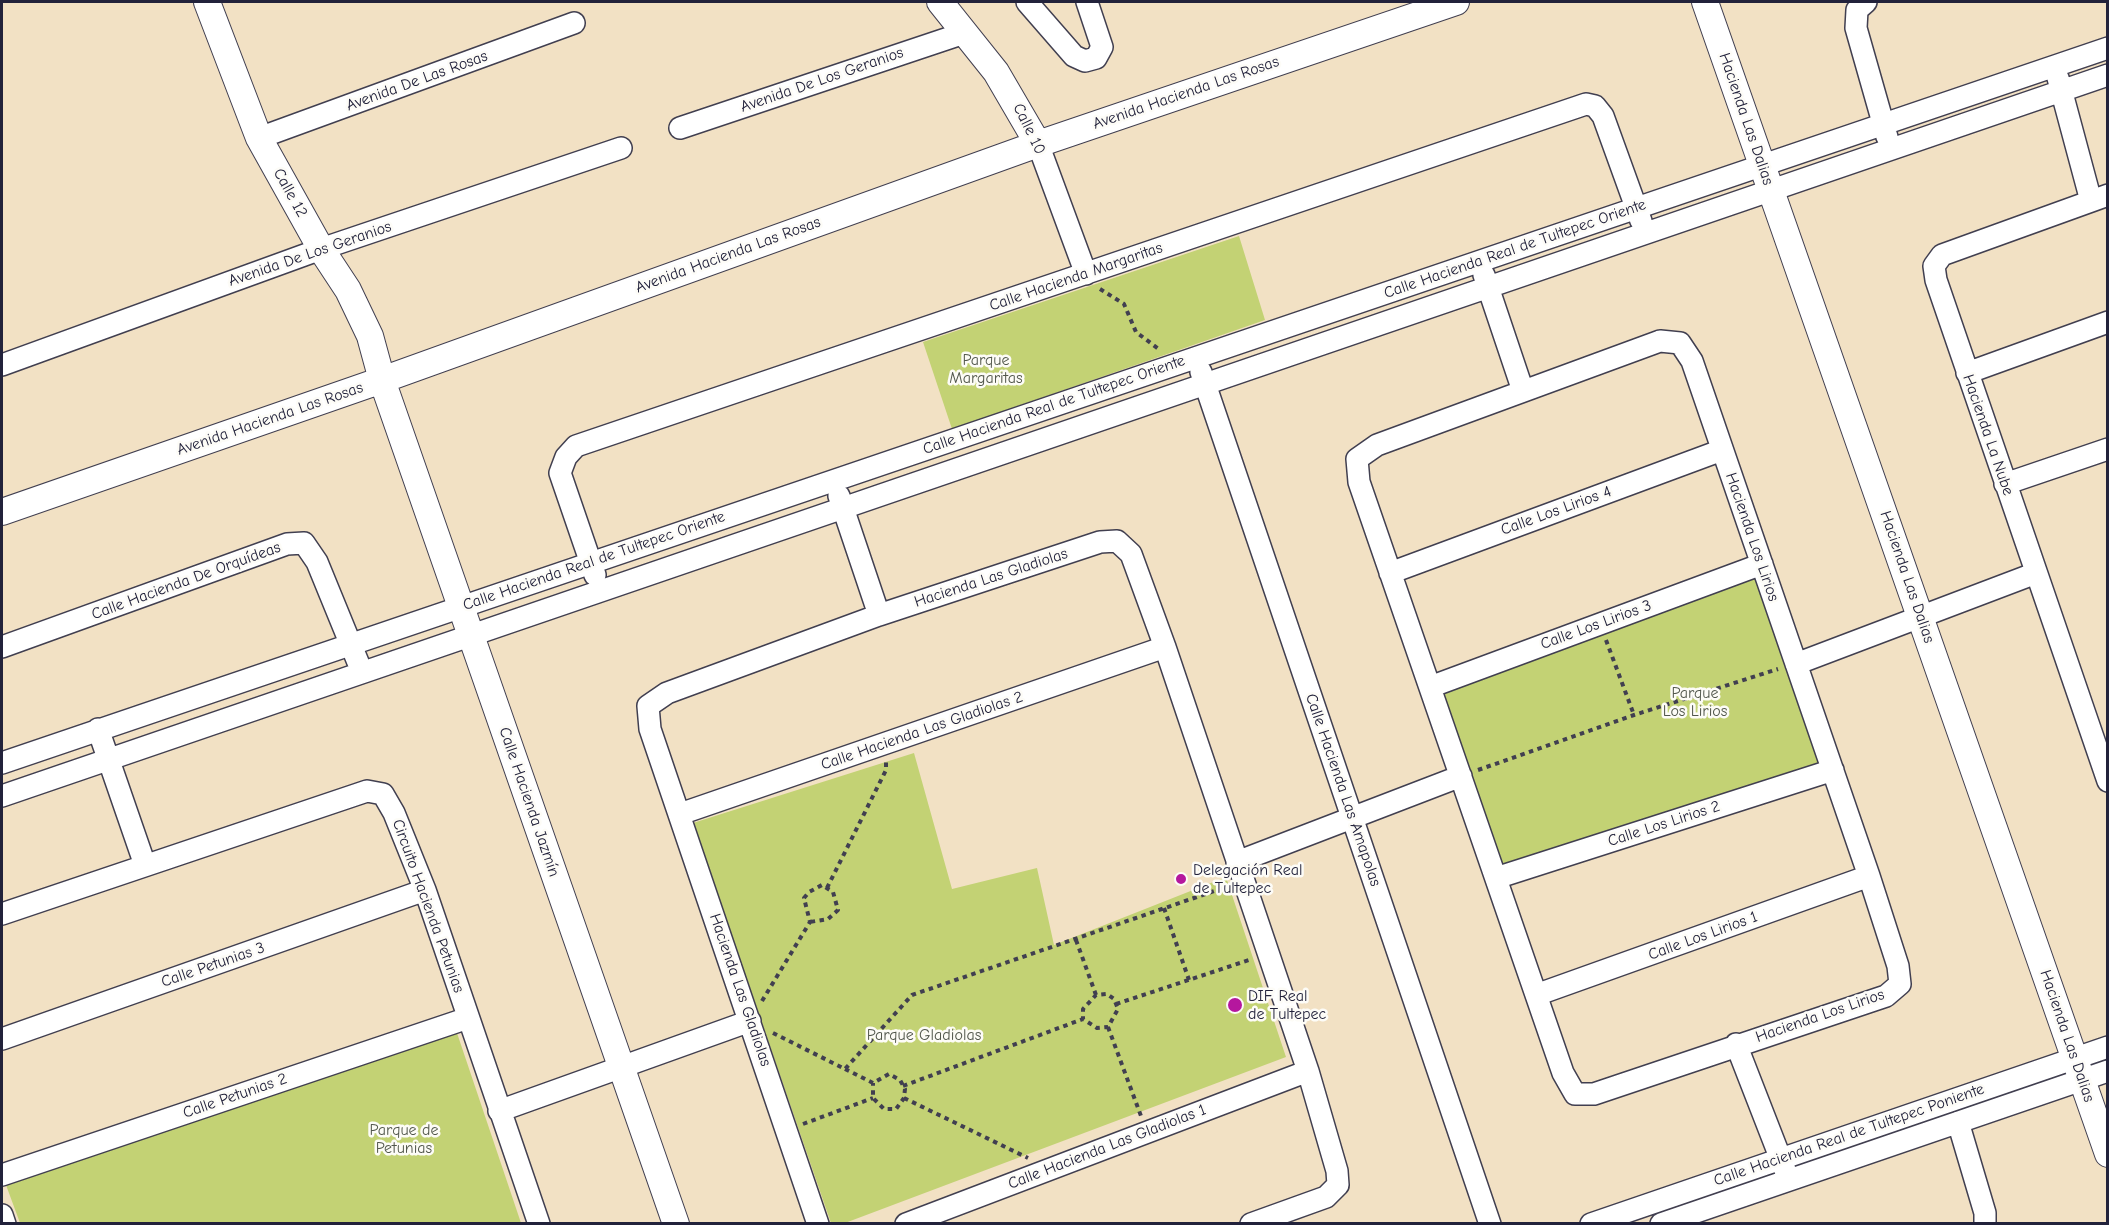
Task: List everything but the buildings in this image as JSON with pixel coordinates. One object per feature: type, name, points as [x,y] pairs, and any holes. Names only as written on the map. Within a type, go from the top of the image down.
[{"type":"street","name":"Calle 12","points":[[207,2],[259,138],[321,249],[348,290],[370,336],[382,380]]},
{"type":"street","name":"Calle 10","points":[[940,2],[996,72],[1038,144],[1086,274]]},
{"type":"street","points":[[1027,2],[1074,56],[1085,61],[1101,54],[1102,47],[1087,2]]},
{"type":"street","name":"Avenida Hacienda Las Rosas","points":[[2,512],[382,380],[1038,144],[1456,2]]},
{"type":"street","name":"Hacienda Las Dalias","points":[[1705,2],[2108,1154]]},
{"type":"street","points":[[1866,2],[1857,10],[1857,28],[1890,149]]},
{"type":"street","name":"Avenida De Las Rosas","points":[[259,138],[574,23]]},
{"type":"street","name":"Avenida De Los Geranios","points":[[680,128],[964,33]]},
{"type":"street","name":"Calle Hacienda Real de Tultepec Oriente","points":[[2,763],[2108,48]]},
{"type":"street","points":[[2055,66],[2061,91],[2099,198]]},
{"type":"street","points":[[2,796],[2108,75]]},
{"type":"street","name":"Calle Hacienda Margaritas","points":[[600,591],[560,473],[566,457],[576,446],[1586,104],[1595,106],[1603,116],[1645,233]]},
{"type":"street","name":"Avenida De Los Geranios","points":[[2,365],[321,249],[621,148]]},
{"type":"street","name":"Hacienda La Nube","points":[[2099,198],[1942,255],[1934,266],[1936,280],[1967,373],[2108,782]]},
{"type":"street","points":[[1479,261],[1523,391]]},
{"type":"street","points":[[1967,373],[2108,322]]},
{"type":"street","name":"Hacienda Los Lirios","points":[[1660,341],[1680,343],[1692,361],[1869,876],[1898,966],[1900,984],[1886,996],[1736,1044],[1594,1094],[1575,1094],[1563,1073],[1359,482],[1357,459],[1377,445],[1523,391],[1660,341]]},
{"type":"street","name":"Calle Hacienda Las Amapolas","points":[[1187,360],[1205,384],[1490,1224]]},
{"type":"street","name":"Calle Hacienda Jazmín","points":[[382,380],[676,1224]]},
{"type":"street","points":[[2005,484],[2108,449]]},
{"type":"street","name":"Calle Los Lirios 4","points":[[1390,573],[1722,450]]},
{"type":"street","points":[[834,480],[879,615]]},
{"type":"street","name":"Hacienda Las Gladiolas","points":[[818,1224],[650,729],[648,706],[667,693],[879,615],[1100,542],[1117,541],[1131,554],[1165,647],[1308,1071],[1337,1171],[1338,1185],[1326,1197],[1251,1224]]},
{"type":"street","name":"Calle Hacienda De Orquídeas","points":[[2,647],[287,544],[304,543],[317,562],[362,672]]},
{"type":"street","name":"Calle Los Lirios 3","points":[[1430,687],[1762,564]]},
{"type":"street","points":[[1796,664],[2036,573]]},
{"type":"street","name":"Calle Hacienda Las Gladiolas 2","points":[[680,814],[1165,647]]},
{"type":"street","points":[[98,729],[145,865]]},
{"type":"street","name":"Calle Los Lirios 2","points":[[1496,878],[1833,770]]},
{"type":"street","points":[[1240,871],[1352,817],[1461,776]]},
{"type":"street","name":"Circuito Hacienda Petunias","points":[[2,915],[367,791],[382,794],[394,813],[424,890],[539,1224]]},
{"type":"street","name":"Calle Los Lirios 1","points":[[1536,995],[1869,876]]},
{"type":"street","name":"Calle Petunias 3","points":[[2,1039],[424,890]]},
{"type":"street","name":"Calle Petunias 2","points":[[2,1175],[468,1018]]},
{"type":"street","points":[[499,1111],[750,1022]]},
{"type":"street","points":[[1736,1044],[1788,1180]]},
{"type":"street","name":"Calle Hacienda Real de Tultepec Poniente","points":[[1661,1224],[1958,1122],[2079,1069],[2108,1047]]},
{"type":"street","name":"Calle Hacienda Real de Tultepec Poniente","points":[[1590,1224],[1780,1159],[2079,1069],[2108,1071]]},
{"type":"street","name":"Calle Hacienda Las Gladiolas 1","points":[[906,1224],[1308,1071]]},
{"type":"street","points":[[1958,1122],[1985,1213],[1985,1224]]},
{"type":"street","points":[[2,1215],[4,1224]]},
{"type":"path","points":[[1086,274],[1088,282],[1124,304],[1136,332],[1187,360]]},
{"type":"path","points":[[1600,624],[1634,715]]},
{"type":"path","points":[[1461,776],[1634,715],[1796,664]]},
{"type":"path","points":[[826,888],[886,770],[888,742]]},
{"type":"path","points":[[844,1069],[912,995],[1164,908],[1240,871]]},
{"type":"path","points":[[810,922],[828,919],[838,910],[833,892],[822,885],[809,892],[804,898],[810,922],[750,1022],[873,1083]]},
{"type":"path","points":[[1164,908],[1189,980]]},
{"type":"path","points":[[1076,940],[1095,995]]},
{"type":"path","points":[[1116,1004],[1268,954]]},
{"type":"path","points":[[1107,994],[1118,1009],[1116,1017],[1108,1027],[1097,1028],[1083,1019],[1083,1009],[1095,995],[1107,994]]},
{"type":"path","points":[[903,1086],[1083,1019]]},
{"type":"path","points":[[1108,1027],[1147,1132]]},
{"type":"path","points":[[889,1074],[900,1080],[904,1098],[896,1109],[884,1110],[873,1098],[873,1083],[889,1074]]},
{"type":"path","points":[[786,1130],[873,1098]]},
{"type":"path","points":[[904,1098],[1050,1169]]},
{"type":"green space","name":"Parque Margaritas","points":[[1239,236],[1265,320],[952,429],[923,342]]},
{"type":"green space","name":"Parque Los Lirios","points":[[1758,574],[1823,767],[1500,872],[1435,688]]},
{"type":"green space","name":"Parque Gladiolas","points":[[914,753],[952,889],[1037,868],[1054,945],[1226,877],[1286,1057],[845,1223],[831,1223],[693,823]]},
{"type":"green space","name":"Parque de Petunias","points":[[457,1033],[521,1223],[20,1223],[6,1185]]},
{"type":"place","name":"Delegación Real de Tultepec","points":[[1181,879]]},
{"type":"place","name":"DIF Real de Tultepec","points":[[1235,1005]]}]
